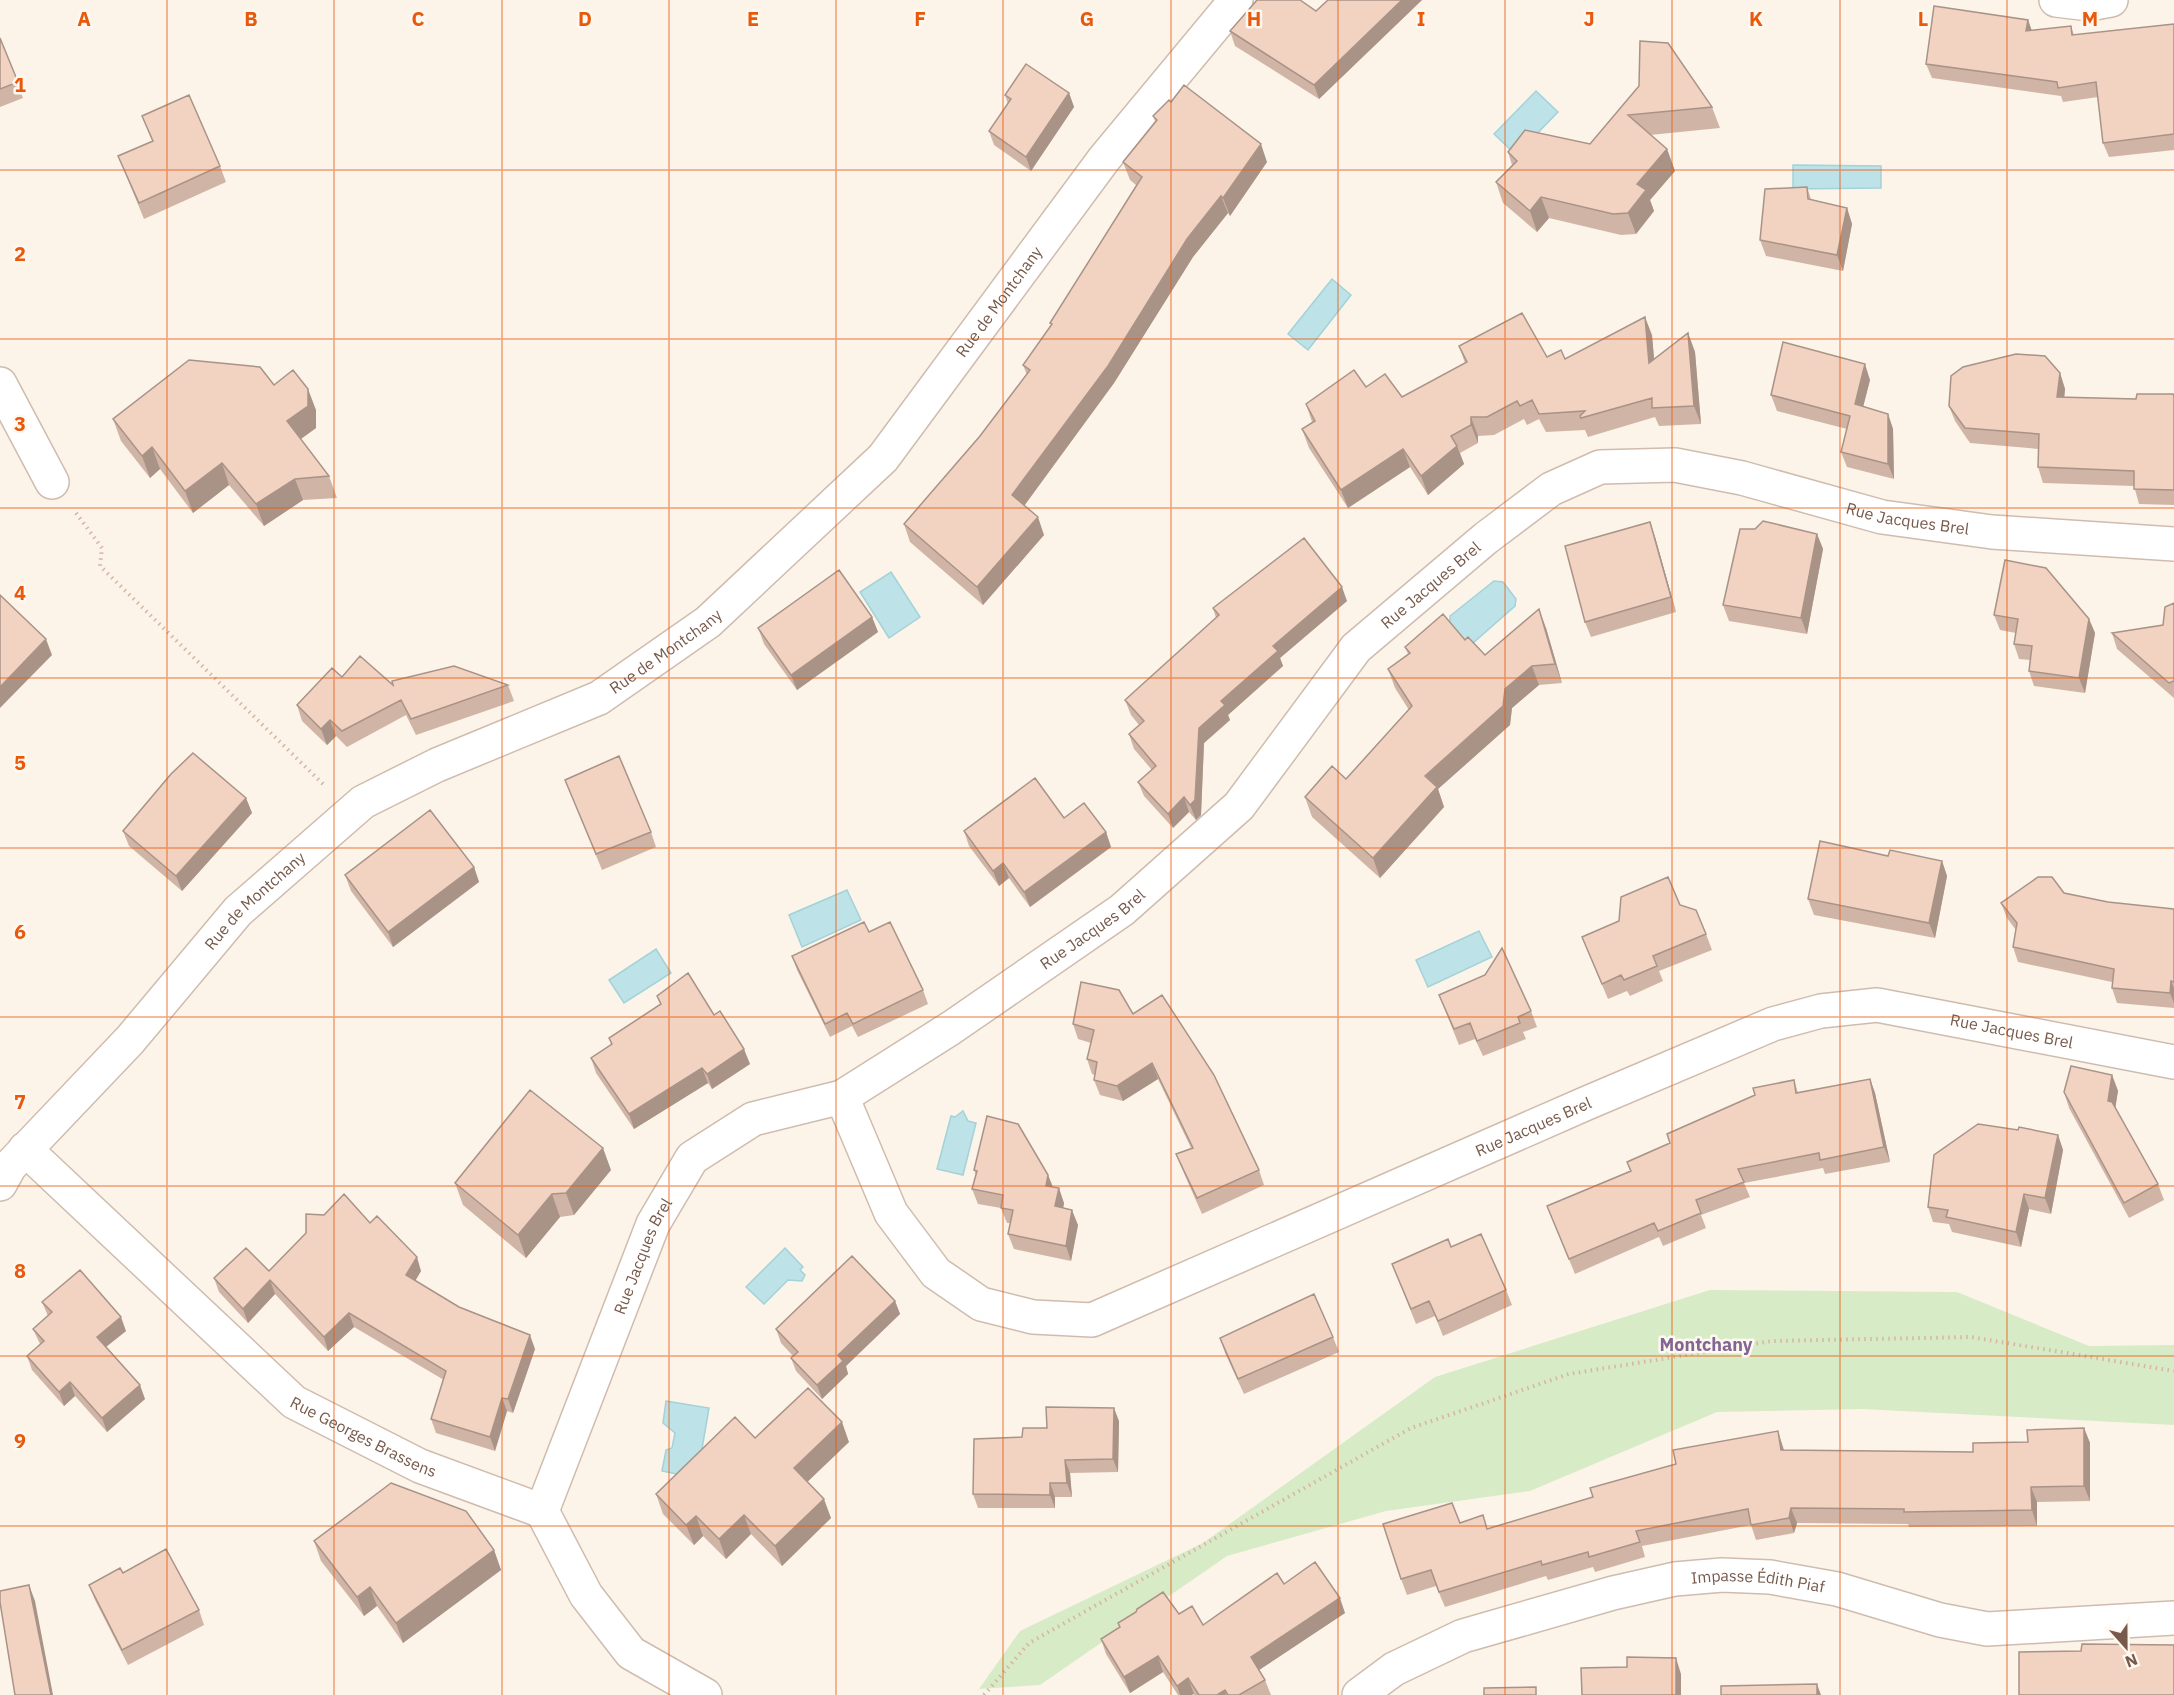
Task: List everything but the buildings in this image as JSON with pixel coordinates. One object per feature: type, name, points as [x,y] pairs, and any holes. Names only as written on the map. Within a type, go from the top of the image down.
[{"type":"street","name":"Rue de Montchany","points":[[0,1184],[10,1166],[130,1040],[238,911],[363,802],[437,765],[599,698],[708,622],[883,458],[1104,159],[1236,0]]},
{"type":"street","points":[[2056,0],[2089,4],[2111,0]]},
{"type":"street","points":[[0,384],[52,482]]},
{"type":"street","name":"Rue Jacques Brel","points":[[542,1511],[652,1224],[692,1158],[753,1119],[842,1097],[951,1028],[1122,910],[1239,806],[1356,648],[1486,537],[1551,489],[1600,467],[1675,465],[1742,478],[1882,517],[1992,532],[2174,544]]},
{"type":"street","name":"Rue Jacques Brel","points":[[842,1097],[891,1213],[936,1273],[981,1304],[1033,1317],[1092,1320],[1675,1065],[1773,1024],[1821,1011],[1877,1005],[2174,1062]]},
{"type":"street","name":"Rue Georges Brassens","points":[[26,1149],[294,1402],[420,1467],[542,1511]]},
{"type":"street","points":[[542,1511],[586,1595],[631,1653],[705,1695]]},
{"type":"street","name":"Impasse Édith Piaf","points":[[1359,1695],[1394,1670],[1463,1636],[1613,1593],[1675,1579],[1722,1575],[1770,1577],[1837,1589],[1940,1620],[1987,1629],[2174,1618]]},
{"type":"path","points":[[102,548],[100,566],[351,812]]},
{"type":"path","points":[[984,1695],[1029,1643],[1401,1434],[1569,1374],[1772,1341],[1971,1337],[2174,1371]]},
{"type":"green space","points":[[1710,1290],[1957,1292],[2089,1346],[2174,1345],[2174,1425],[1862,1409],[1717,1412],[1530,1491],[1386,1511],[1227,1556],[1040,1685],[979,1689],[1020,1631],[1203,1543],[1435,1377]]},
{"type":"water","points":[[1536,91],[1558,112],[1516,155],[1494,134]]},
{"type":"water","points":[[1793,165],[1881,166],[1881,188],[1793,189]]},
{"type":"water","points":[[1332,279],[1351,295],[1308,350],[1288,334]]},
{"type":"water","points":[[891,572],[920,617],[889,638],[860,592]]},
{"type":"water","points":[[1494,581],[1503,582],[1516,599],[1515,606],[1473,643],[1465,643],[1450,625],[1450,616]]},
{"type":"water","points":[[847,890],[861,920],[802,947],[789,915]]},
{"type":"water","points":[[1479,931],[1492,957],[1428,987],[1416,960]]},
{"type":"water","points":[[656,949],[671,973],[624,1003],[609,980]]},
{"type":"water","points":[[963,1111],[968,1121],[976,1123],[963,1175],[937,1169],[951,1116],[955,1117]]},
{"type":"water","points":[[785,1248],[803,1267],[800,1270],[805,1275],[802,1281],[788,1280],[764,1304],[746,1287]]},
{"type":"water","points":[[666,1401],[709,1408],[697,1478],[662,1471],[666,1450],[672,1448],[675,1433],[663,1423]]},
{"type":"district","name":"Montchany","points":[[1706,1344]]}]
